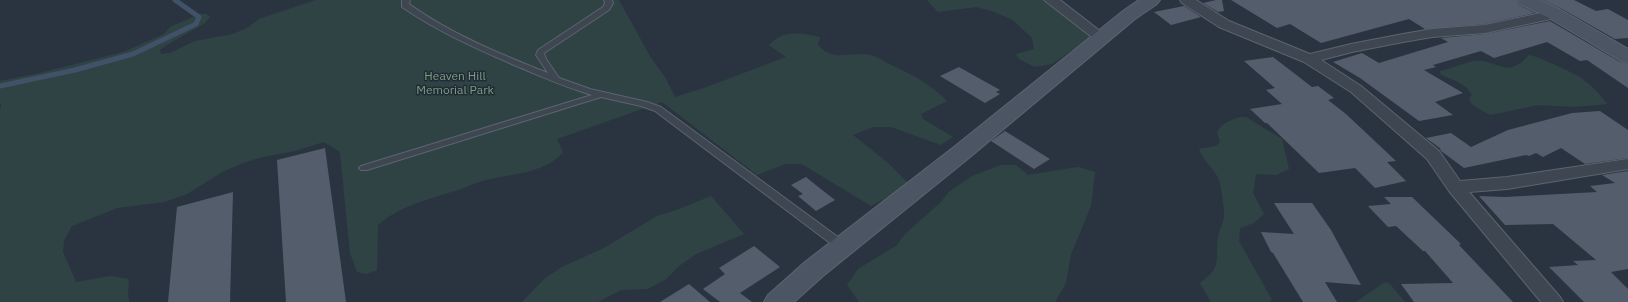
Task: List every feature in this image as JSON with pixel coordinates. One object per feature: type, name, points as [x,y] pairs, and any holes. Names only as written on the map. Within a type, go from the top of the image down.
[{"type":"street","points":[[1051,0],[1102,38]]},
{"type":"street","points":[[777,302],[842,246],[962,152],[1151,0]]},
{"type":"street","points":[[1187,0],[1224,24],[1309,59],[1356,88],[1433,154],[1455,187],[1553,302]]},
{"type":"street","points":[[1526,0],[1555,14],[1628,57]]},
{"type":"street","points":[[1309,59],[1351,48],[1403,38],[1432,33],[1485,29],[1555,14]]},
{"type":"street","points":[[1455,187],[1507,183],[1628,164]]},
{"type":"lane","points":[[406,0],[405,5],[415,12],[462,38],[557,81],[599,94],[647,104],[658,108],[842,246]]},
{"type":"lane","points":[[557,81],[542,59],[540,55],[541,52],[606,8],[609,3],[608,0]]},
{"type":"lane","points":[[364,168],[599,94]]},
{"type":"green space","name":"Heaven Hill Memorial Park","points":[[316,0],[619,0],[651,58],[665,77],[675,97],[704,88],[786,57],[769,45],[781,36],[787,34],[806,34],[820,37],[818,45],[830,54],[863,54],[874,56],[934,89],[947,101],[921,114],[923,119],[953,137],[941,145],[891,127],[873,127],[853,135],[888,163],[910,185],[871,206],[802,164],[785,164],[757,175],[662,102],[557,139],[563,152],[556,159],[539,168],[519,174],[483,181],[396,212],[378,225],[377,270],[366,274],[357,272],[350,253],[340,152],[324,142],[295,151],[262,157],[243,163],[224,171],[187,194],[164,202],[117,208],[72,226],[64,240],[63,252],[76,282],[111,276],[129,279],[129,302],[0,302],[0,81],[40,73],[123,52],[164,34],[170,27],[200,14],[207,14],[210,17],[205,23],[165,46],[160,50],[161,54],[170,53],[195,41],[233,34],[249,27],[259,19]]},
{"type":"green space","points":[[927,0],[1042,0],[1084,29],[1103,30],[1096,40],[1071,51],[1052,64],[1035,67],[1019,59],[1016,54],[1034,49],[1032,38],[1013,20],[992,11],[976,7],[938,12]]},
{"type":"green space","points":[[1529,55],[1578,76],[1596,90],[1607,104],[1574,107],[1538,105],[1490,115],[1471,103],[1469,98],[1472,95],[1466,88],[1459,82],[1441,75],[1440,71],[1474,61],[1489,62],[1508,68],[1521,63]]},
{"type":"green space","points":[[1240,117],[1246,117],[1282,139],[1289,169],[1276,175],[1256,174],[1253,193],[1264,214],[1254,223],[1240,228],[1239,241],[1272,300],[1269,302],[1211,302],[1200,283],[1212,272],[1215,267],[1218,237],[1223,220],[1224,209],[1219,180],[1199,149],[1216,146],[1220,142],[1217,132],[1221,126]]},
{"type":"green space","points":[[1001,165],[1016,165],[1028,175],[1078,167],[1095,172],[1091,206],[1071,254],[1066,283],[1055,302],[859,302],[847,285],[858,269],[896,246],[906,233],[940,203],[949,192],[972,176]]},
{"type":"green space","points":[[711,196],[744,234],[696,254],[679,266],[666,279],[648,289],[621,290],[598,302],[522,302],[544,279],[562,267],[604,248],[657,216],[677,210]]},
{"type":"green space","points":[[1385,282],[1390,284],[1405,302],[1356,302]]},
{"type":"building","points":[[1222,0],[1224,11],[1218,12],[1203,3]]},
{"type":"building","points":[[1231,0],[1516,0],[1519,5],[1535,13],[1485,24],[1425,29],[1409,19],[1321,43],[1290,24],[1277,28]]},
{"type":"building","points":[[1543,0],[1574,0],[1596,11],[1608,9],[1628,20],[1628,38],[1615,39]]},
{"type":"building","points":[[1184,6],[1201,17],[1171,25],[1154,12]]},
{"type":"building","points":[[1550,21],[1620,62],[1628,64],[1628,88],[1587,60],[1580,61],[1547,42],[1494,58],[1481,51],[1433,65],[1436,67],[1424,70],[1463,93],[1435,102],[1453,115],[1419,121],[1360,78],[1333,62],[1362,53],[1379,63],[1448,42],[1441,38],[1485,34]]},
{"type":"building","points":[[1273,57],[1312,87],[1318,86],[1334,98],[1328,100],[1346,114],[1396,161],[1387,162],[1406,181],[1375,188],[1355,168],[1319,173],[1267,123],[1265,123],[1250,109],[1282,104],[1266,90],[1275,88],[1244,61]]},
{"type":"building","points":[[959,67],[1000,90],[996,92],[1000,94],[985,103],[940,76]]},
{"type":"building","points":[[1600,111],[1628,130],[1628,158],[1585,164],[1561,148],[1543,157],[1536,153],[1529,156],[1526,155],[1464,168],[1426,138],[1451,133],[1471,147],[1508,130],[1572,113]]},
{"type":"building","points":[[1005,131],[1050,159],[1034,169],[991,141]]},
{"type":"building","points":[[325,148],[346,302],[286,302],[277,160]]},
{"type":"building","points":[[1628,171],[1628,269],[1611,272],[1628,289],[1628,302],[1584,302],[1549,267],[1578,265],[1573,261],[1596,260],[1553,224],[1505,225],[1479,196],[1505,197],[1597,192],[1590,186],[1615,183],[1602,175]]},
{"type":"building","points":[[806,177],[835,200],[816,211],[798,196],[803,194],[791,185]]},
{"type":"building","points":[[233,192],[230,302],[168,302],[177,207]]},
{"type":"building","points":[[1384,197],[1412,197],[1461,244],[1459,245],[1513,302],[1414,302],[1401,284],[1453,283],[1425,251],[1423,251],[1396,226],[1388,227],[1368,206],[1391,204]]},
{"type":"building","points":[[1274,203],[1312,203],[1331,230],[1361,285],[1325,282],[1337,302],[1303,302],[1271,252],[1261,232],[1294,234]]},
{"type":"building","points":[[754,246],[780,267],[740,293],[752,302],[720,302],[703,289],[725,274],[719,268]]},
{"type":"building","points":[[689,284],[710,302],[660,302]]},
{"type":"waterway","points":[[0,86],[75,70],[133,54],[196,24],[199,17],[175,0]]}]
